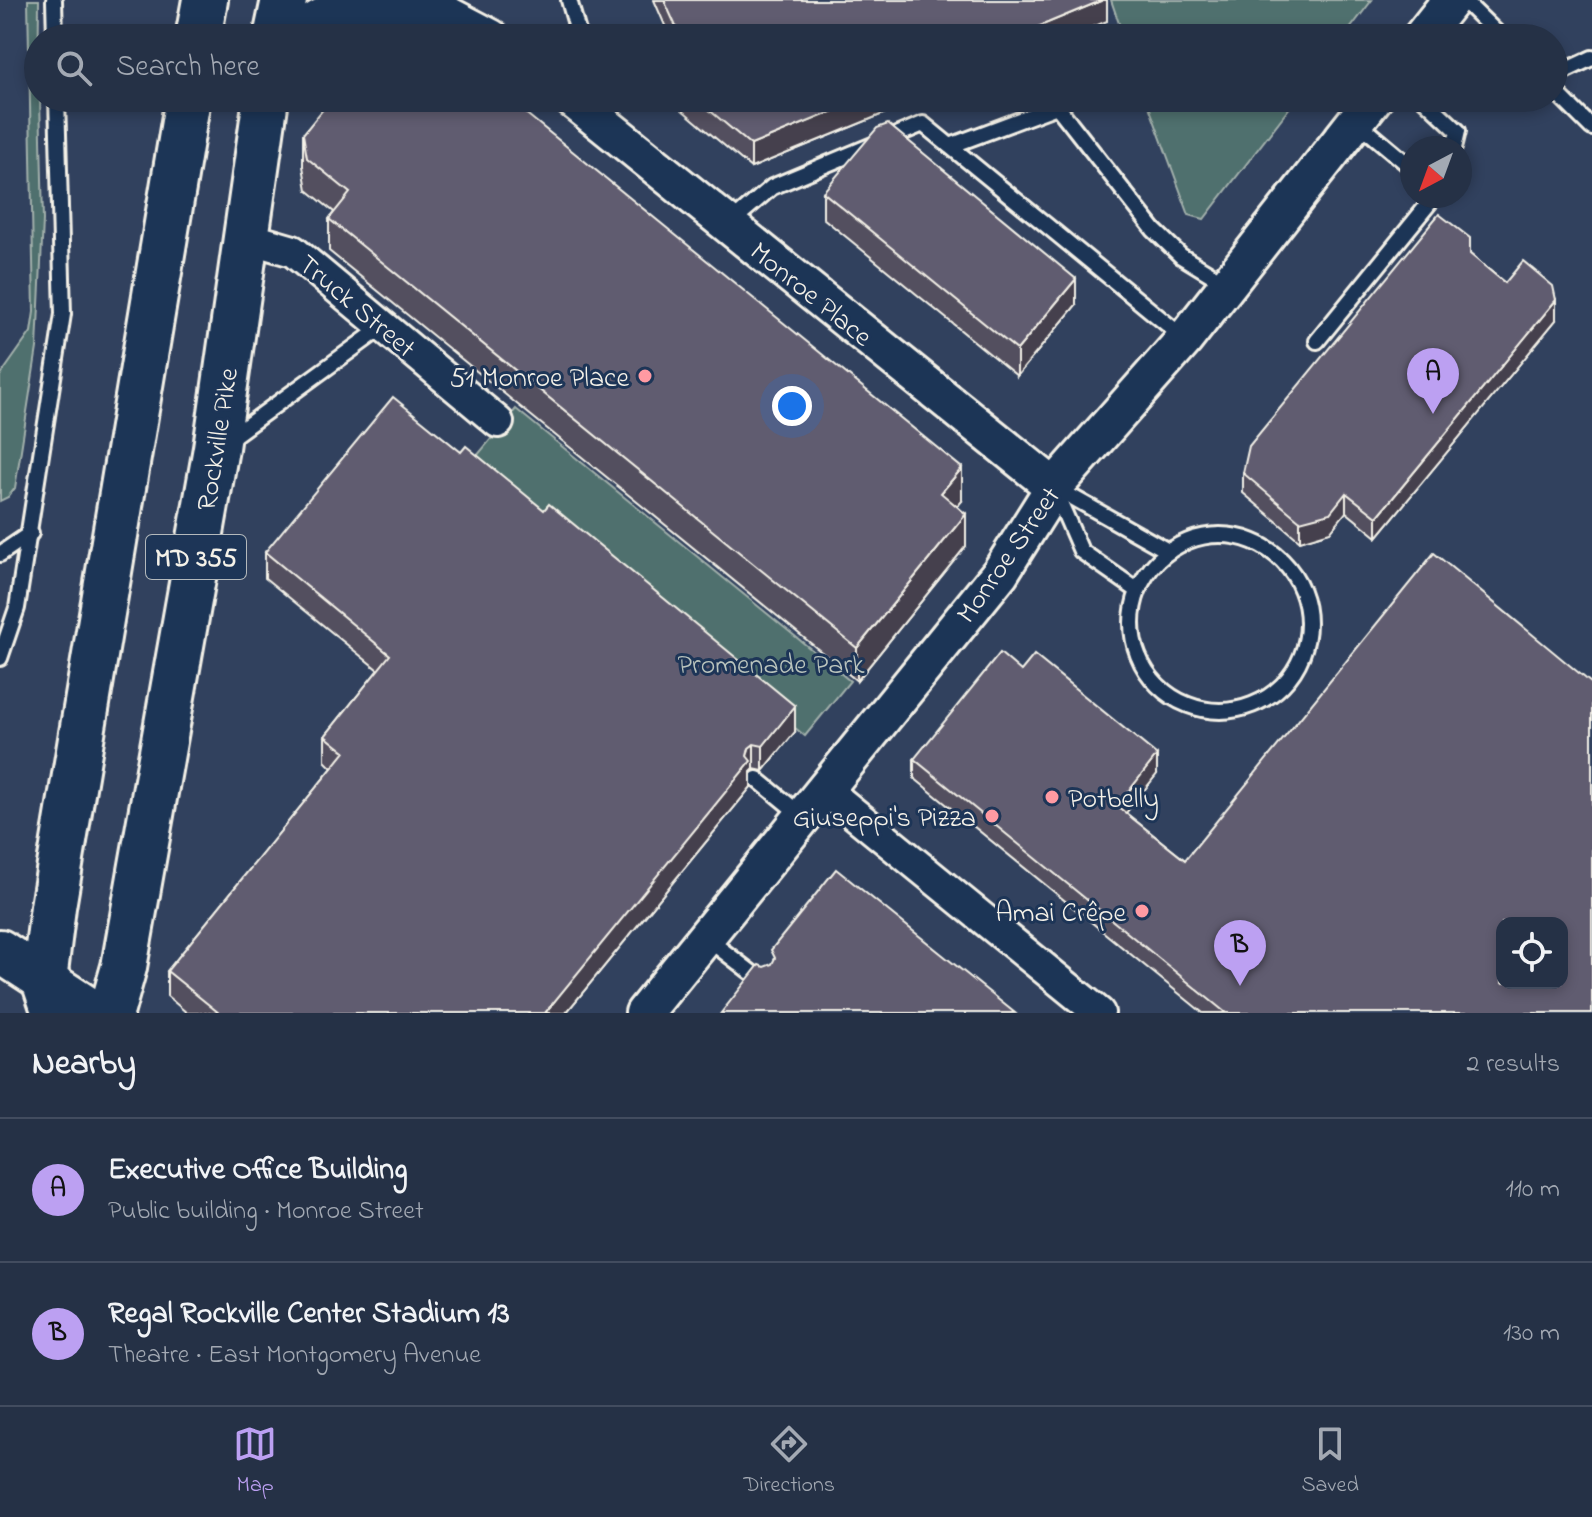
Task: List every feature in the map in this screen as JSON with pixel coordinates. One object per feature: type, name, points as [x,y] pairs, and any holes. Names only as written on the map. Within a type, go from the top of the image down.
[{"type":"main road","points":[[201,24],[205,0]]},
{"type":"main road","points":[[279,24],[284,0]]},
{"type":"main road","points":[[318,24],[348,7],[400,2],[443,3]]},
{"type":"main road","name":"MD 355","points":[[50,997],[55,893],[186,112]]},
{"type":"main road","name":"Rockville Pike","points":[[111,1013],[124,967],[216,448],[264,112]]},
{"type":"main road","points":[[0,951],[50,997],[95,1013]]},
{"type":"street","points":[[1432,24],[1451,0]]},
{"type":"street","points":[[443,3],[472,24]]},
{"type":"street","points":[[443,3],[477,24]]},
{"type":"street","name":"Monroe Place","points":[[588,112],[1054,487]]},
{"type":"street","name":"Monroe Street","points":[[644,1013],[1000,573],[1054,487],[1185,339],[1363,112]]},
{"type":"street","name":"Truck Street","points":[[245,237],[293,251],[498,422]]},
{"type":"street","points":[[813,803],[1099,1013]]},
{"type":"lane","points":[[54,0],[55,24]]},
{"type":"lane","points":[[569,0],[576,24]]},
{"type":"lane","points":[[1463,0],[1488,24]]},
{"type":"lane","points":[[1568,69],[1592,58]]},
{"type":"lane","points":[[1568,104],[1592,128]]},
{"type":"lane","points":[[0,658],[17,608],[31,533],[63,314],[57,112]]},
{"type":"lane","points":[[950,146],[1041,112]]},
{"type":"lane","points":[[1062,112],[1154,230],[1181,256],[1227,285]]},
{"type":"lane","points":[[1367,112],[1400,153]]},
{"type":"lane","points":[[1438,112],[1458,131],[1457,136]]},
{"type":"lane","points":[[728,225],[772,187],[923,124],[1185,339]]},
{"type":"lane","points":[[1317,341],[1425,208]]},
{"type":"lane","points":[[216,448],[384,326]]},
{"type":"lane","points":[[1054,487],[1168,551]]},
{"type":"lane","points":[[1054,487],[1081,551],[1137,590]]},
{"type":"lane","points":[[0,554],[31,533]]},
{"type":"lane","points":[[1215,535],[1244,538],[1274,553],[1297,580],[1306,604],[1307,638],[1295,671],[1273,694],[1239,710],[1217,712],[1181,703],[1144,670],[1131,636],[1131,612],[1137,590],[1168,551],[1181,542],[1215,535]]},
{"type":"lane","points":[[757,779],[813,803]]},
{"type":"lane","points":[[705,937],[765,983]]},
{"type":"green space","points":[[28,0],[39,0],[39,24],[28,24]]},
{"type":"green space","points":[[1111,0],[1372,0],[1354,24],[1119,24]]},
{"type":"green space","points":[[30,112],[40,112],[43,220],[37,348],[15,488],[0,501],[0,376],[31,332],[34,312]]},
{"type":"green space","points":[[1151,112],[1286,112],[1204,219],[1189,215]]},
{"type":"green space","name":"Promenade Park","points":[[516,409],[850,681],[805,736],[471,463]]},
{"type":"building","points":[[664,0],[1103,0],[1045,24],[675,24]]},
{"type":"building","name":"51 Monroe Place","points":[[321,112],[524,112],[962,468],[941,493],[966,514],[857,648],[329,219],[350,193],[307,158],[303,134]]},
{"type":"building","points":[[712,112],[832,112],[751,145]]},
{"type":"building","points":[[888,124],[1076,279],[1017,350],[823,192],[877,128]]},
{"type":"building","points":[[1439,214],[1470,238],[1470,254],[1505,283],[1523,261],[1553,286],[1556,300],[1377,517],[1346,493],[1330,513],[1300,521],[1243,473],[1249,446]]},
{"type":"building","points":[[393,397],[461,452],[466,446],[544,510],[549,504],[795,706],[763,746],[754,744],[749,748],[747,756],[751,761],[545,1013],[219,1013],[167,971],[345,752],[325,736],[390,655],[265,552]]},
{"type":"building","points":[[1434,553],[1592,681],[1592,1013],[1226,1013],[914,759],[1000,653],[1021,671],[1034,655],[1157,755],[1117,806],[1185,860]]},
{"type":"building","points":[[836,869],[1015,1013],[721,1013],[759,965],[772,964],[775,958],[771,950]]},
{"type":"place","name":"51 Monroe Place","points":[[645,376]]},
{"type":"place","name":"Executive Office Building","points":[[1433,414]]},
{"type":"place","name":"Potbelly","points":[[1052,797]]},
{"type":"place","name":"Giuseppi's Pizza","points":[[992,816]]},
{"type":"place","name":"Amai Crêpe","points":[[1142,911]]},
{"type":"place","name":"Regal Rockville Center Stadium 13","points":[[1240,986]]}]
